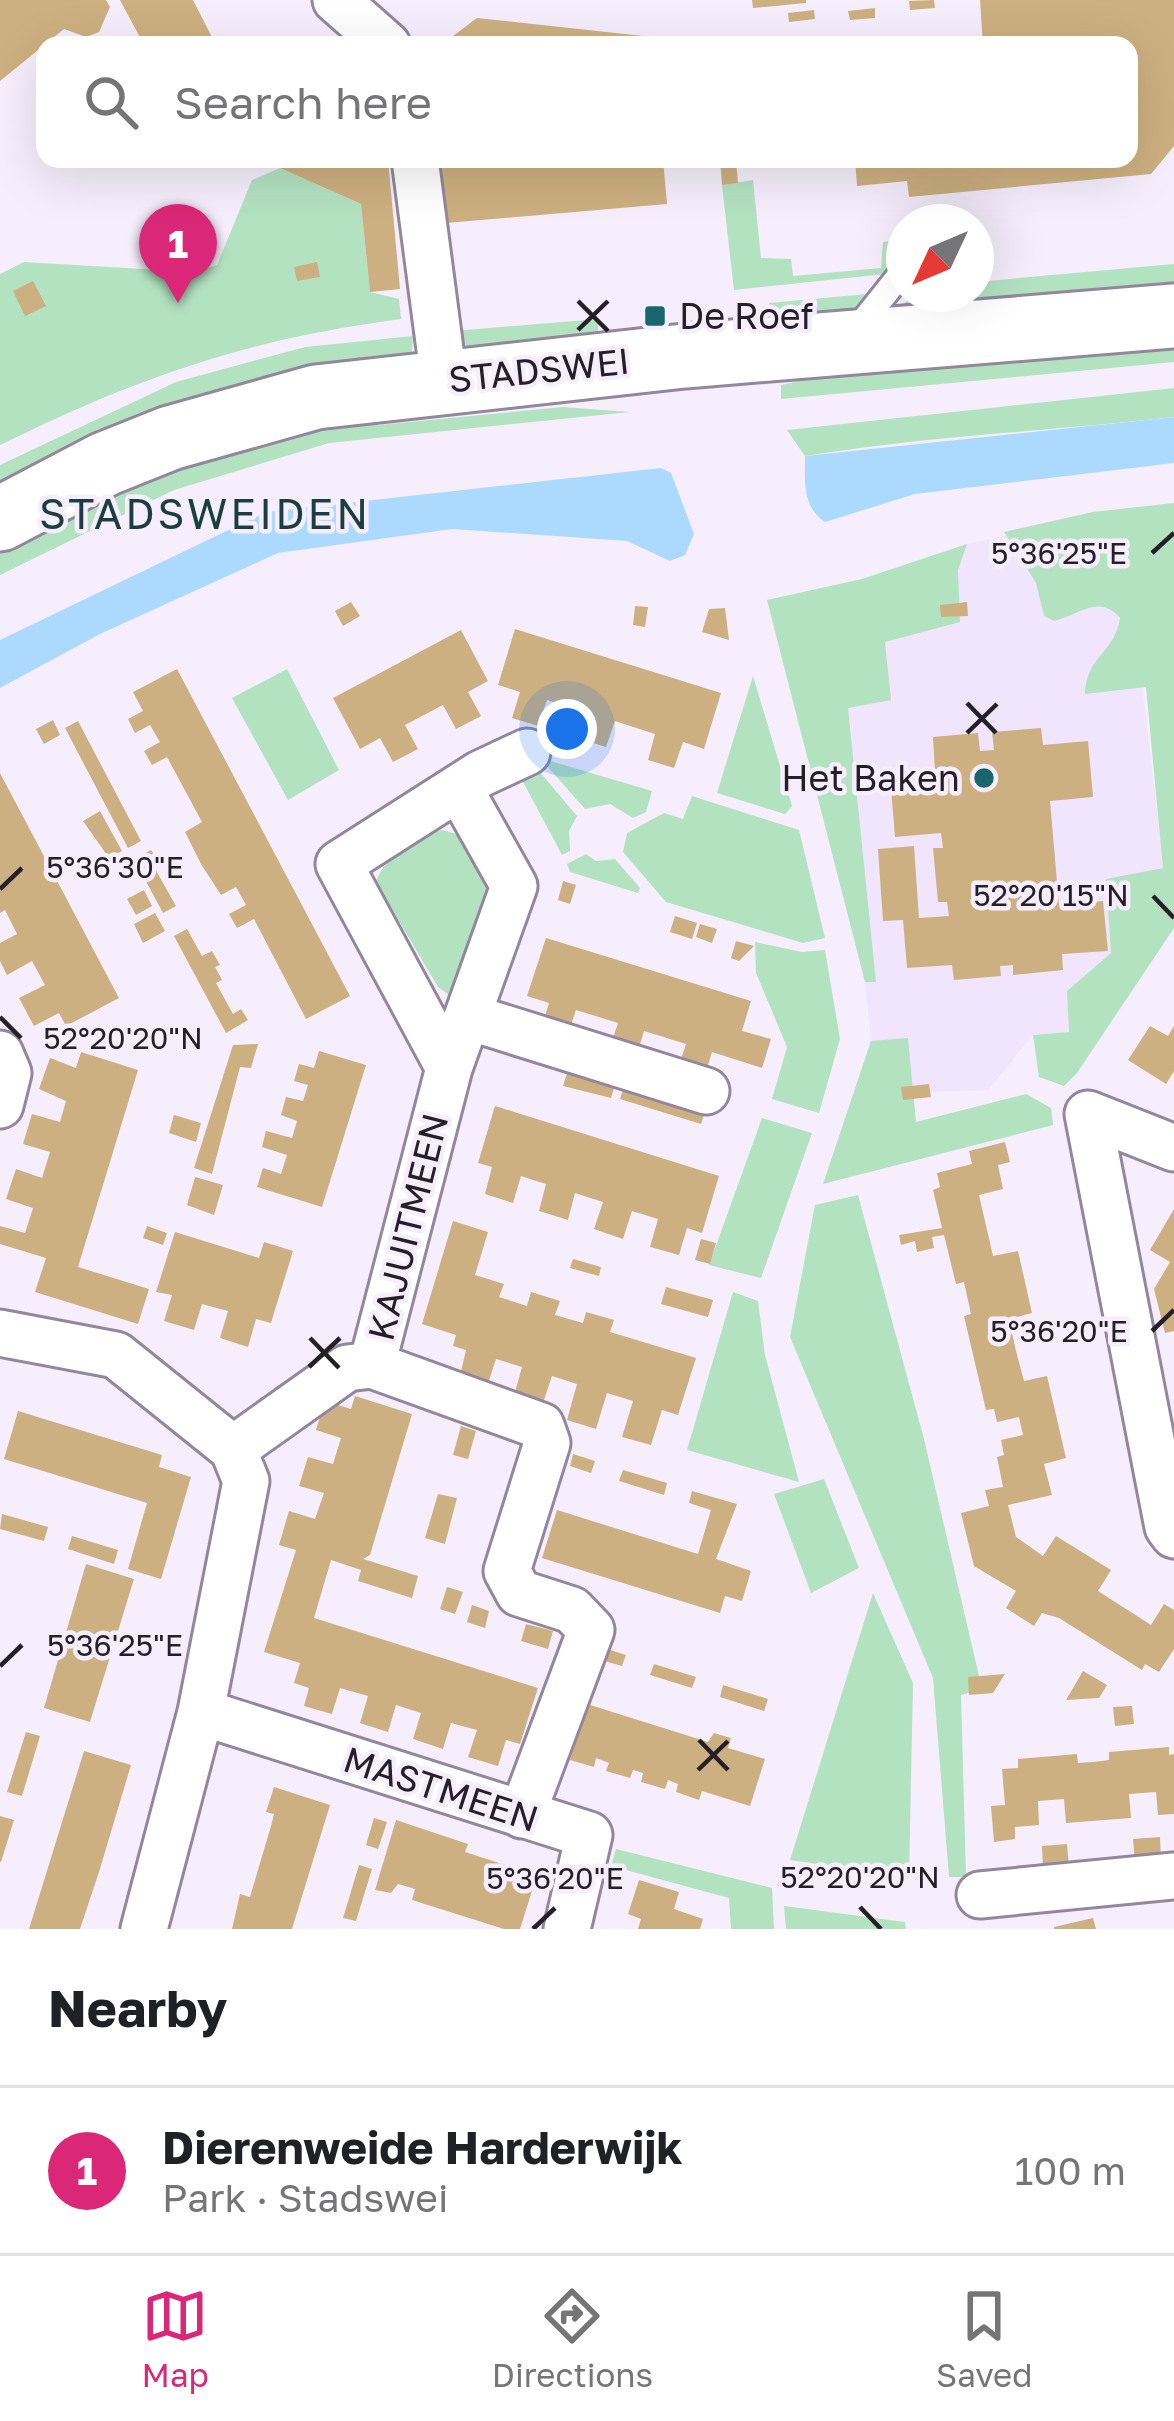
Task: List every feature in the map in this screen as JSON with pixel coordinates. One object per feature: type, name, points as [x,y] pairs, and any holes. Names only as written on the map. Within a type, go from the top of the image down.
[{"type":"street","points":[[336,0],[377,36]]},
{"type":"street","points":[[416,168],[444,380]]},
{"type":"street","name":"STADSWEI","points":[[0,519],[105,464],[220,421],[316,397],[444,380],[1174,316]]},
{"type":"street","name":"KAJUITMEEN","points":[[448,1068],[339,863],[527,752]]},
{"type":"street","name":"KAJUITMEEN","points":[[233,1449],[347,1367],[372,1365],[448,1068],[514,886],[459,788]]},
{"type":"street","points":[[469,1017],[706,1091]]},
{"type":"street","points":[[0,1054],[8,1073],[0,1105]]},
{"type":"street","points":[[1174,1148],[1088,1114],[1168,1527],[1174,1534]]},
{"type":"street","points":[[0,1333],[116,1355],[233,1449],[246,1481],[201,1712],[144,1929]]},
{"type":"street","points":[[372,1365],[541,1426],[548,1443],[507,1571],[519,1593],[572,1610],[591,1630],[521,1815]]},
{"type":"street","name":"MASTMEEN","points":[[201,1712],[589,1835],[566,1929]]},
{"type":"street","points":[[980,1895],[1174,1876]]},
{"type":"lane","points":[[846,343],[886,293]]},
{"type":"shaded area","name":"Het Baken","points":[[1121,509],[1164,869],[1111,953],[1067,991],[1069,1032],[1033,1035],[988,1090],[875,1094],[866,1063],[871,1041],[865,980],[767,600],[862,579],[967,544]]},
{"type":"green space","points":[[280,168],[361,204],[370,292],[399,299],[401,319],[293,338],[195,364],[99,399],[0,445],[0,274],[24,262],[194,272],[217,265],[252,180]]},
{"type":"green space","points":[[753,180],[761,258],[791,259],[793,276],[881,268],[886,242],[886,273],[734,290],[722,185]]},
{"type":"green space","points":[[1174,264],[1174,286],[994,303],[994,280]]},
{"type":"green space","points":[[867,294],[851,312],[768,311],[769,303]]},
{"type":"green space","points":[[598,319],[598,335],[472,352],[454,331]]},
{"type":"green space","points":[[413,336],[411,364],[0,496],[0,465],[176,382],[305,347]]},
{"type":"green space","points":[[1174,337],[1174,362],[781,399],[781,385],[898,360]]},
{"type":"green space","points":[[1174,388],[1174,417],[805,456],[787,430]]},
{"type":"green space","points":[[563,407],[630,412],[329,443],[174,490],[0,575],[0,545],[135,476],[360,413],[378,425]]},
{"type":"green space","points":[[1174,503],[1174,928],[1064,1086],[1039,1077],[1033,1035],[1069,1032],[1067,991],[1111,953],[1106,879],[1163,868],[1146,687],[1085,694],[1090,671],[1113,639],[1120,618],[1105,607],[1054,621],[1044,616],[1036,583],[1004,532],[1093,512]]},
{"type":"green space","points":[[967,544],[958,570],[960,622],[885,642],[891,700],[848,708],[876,982],[865,982],[767,600],[862,579]]},
{"type":"green space","points":[[287,669],[339,770],[288,800],[232,698]]},
{"type":"green space","points":[[753,676],[792,806],[785,814],[717,793]]},
{"type":"green space","points":[[528,758],[577,816],[569,831],[570,851],[562,855],[514,765]]},
{"type":"green space","points":[[547,760],[652,791],[646,812],[633,818],[610,804],[585,809],[546,765]]},
{"type":"green space","points":[[692,796],[799,830],[825,938],[803,943],[666,902],[623,852],[627,833],[664,813],[683,819]]},
{"type":"green space","points":[[442,830],[457,834],[494,891],[453,998],[438,987],[376,882],[386,864],[403,849]]},
{"type":"green space","points":[[586,854],[596,861],[615,859],[640,888],[638,893],[570,872],[567,864]]},
{"type":"green space","points":[[755,942],[802,952],[825,950],[840,1039],[819,1113],[772,1099],[787,1047],[756,973]]},
{"type":"green space","points":[[908,1038],[916,1122],[1026,1094],[1051,1108],[1053,1125],[823,1184],[871,1041]]},
{"type":"green space","points":[[762,1118],[812,1133],[761,1278],[709,1265]]},
{"type":"green space","points":[[858,1195],[924,1439],[982,1689],[961,1695],[966,1877],[949,1877],[933,1678],[790,1337],[815,1205]]},
{"type":"green space","points":[[733,1292],[758,1301],[765,1355],[799,1482],[687,1450]]},
{"type":"green space","points":[[824,1479],[859,1568],[811,1593],[774,1494]]},
{"type":"green space","points":[[873,1593],[913,1683],[909,1878],[790,1860]]},
{"type":"green space","points":[[616,1849],[772,1888],[774,1929],[731,1929],[729,1898],[611,1866]]},
{"type":"green space","points":[[784,1906],[905,1922],[906,1929],[786,1929]]},
{"type":"water","points":[[1174,417],[1174,463],[915,494],[825,522],[812,509],[806,493],[805,456]]},
{"type":"water","points":[[661,468],[671,473],[694,534],[685,555],[670,561],[627,541],[452,529],[278,553],[100,634],[0,688],[0,640],[266,512]]},
{"type":"building","points":[[0,0],[106,0],[110,7],[99,32],[83,36],[64,29],[55,36],[36,36],[36,52],[0,81]]},
{"type":"building","points":[[120,0],[193,0],[211,36],[139,36]]},
{"type":"building","points":[[752,0],[806,0],[806,3],[753,8]]},
{"type":"building","points":[[934,0],[935,8],[910,10],[909,1]]},
{"type":"building","points":[[980,0],[1174,0],[1174,146],[1151,174],[909,197],[907,181],[857,186],[856,168],[1138,168],[1138,36],[982,36]]},
{"type":"building","points":[[875,8],[875,18],[850,20],[848,11]]},
{"type":"building","points":[[814,10],[815,19],[789,22],[788,13]]},
{"type":"building","points":[[477,18],[643,36],[453,36]]},
{"type":"building","points":[[280,168],[389,168],[400,289],[370,292],[361,204]]},
{"type":"building","points":[[442,168],[664,168],[667,204],[446,223]]},
{"type":"building","points":[[721,168],[737,168],[738,183],[722,185]]},
{"type":"building","points":[[317,262],[320,277],[297,281],[294,267]]},
{"type":"building","points":[[33,281],[46,306],[25,316],[13,291]]},
{"type":"building","points":[[351,602],[360,616],[343,626],[335,611]]},
{"type":"building","points":[[967,602],[968,616],[941,617],[940,605]]},
{"type":"building","points":[[635,606],[648,607],[645,627],[633,625]]},
{"type":"building","points":[[725,608],[729,640],[702,632],[709,609]]},
{"type":"building","points":[[515,629],[721,693],[704,749],[683,742],[674,768],[648,760],[655,734],[615,721],[606,747],[580,739],[588,713],[547,700],[538,726],[512,718],[520,692],[498,685]]},
{"type":"building","points":[[461,630],[488,681],[468,692],[481,716],[456,729],[443,705],[405,725],[418,749],[393,762],[380,738],[360,749],[333,698]]},
{"type":"building","points":[[177,669],[350,996],[306,1019],[254,919],[237,928],[229,914],[246,905],[236,887],[221,895],[201,864],[185,832],[202,822],[167,757],[152,765],[144,751],[160,742],[150,725],[135,733],[128,719],[143,711],[133,692]]},
{"type":"building","points":[[53,720],[60,735],[44,744],[36,729]]},
{"type":"building","points":[[78,721],[141,841],[128,848],[65,728]]},
{"type":"building","points":[[1041,728],[1043,745],[1088,741],[1093,797],[1050,801],[1059,905],[1103,901],[1108,951],[1062,954],[1063,970],[1013,975],[1013,965],[1000,966],[1001,976],[954,980],[952,965],[907,968],[903,920],[883,921],[878,849],[914,846],[919,918],[949,916],[947,902],[938,902],[933,848],[943,848],[941,833],[895,837],[890,776],[935,772],[933,737],[978,733],[980,751],[994,750],[992,732]]},
{"type":"building","points":[[0,773],[119,998],[66,1026],[59,1013],[34,1026],[19,998],[45,985],[32,961],[7,975],[0,961],[0,943],[17,934],[5,910],[0,913]]},
{"type":"building","points":[[100,811],[122,851],[109,858],[83,821]]},
{"type":"building","points":[[151,850],[159,862],[153,865],[176,906],[163,913],[134,859]]},
{"type":"building","points":[[563,881],[576,885],[570,904],[558,900]]},
{"type":"building","points":[[144,890],[152,906],[136,915],[127,899]]},
{"type":"building","points":[[155,913],[165,931],[143,943],[134,924]]},
{"type":"building","points":[[675,916],[697,923],[692,939],[670,932]]},
{"type":"building","points":[[700,924],[717,929],[712,943],[696,937]]},
{"type":"building","points":[[187,929],[202,956],[212,951],[220,965],[215,967],[222,980],[216,983],[233,1014],[241,1009],[248,1020],[226,1033],[174,936]]},
{"type":"building","points":[[546,938],[751,1001],[742,1031],[771,1039],[762,1068],[712,1052],[704,1079],[677,1071],[686,1044],[644,1031],[636,1058],[609,1050],[618,1023],[576,1010],[567,1037],[541,1029],[549,1003],[527,996]]},
{"type":"building","points":[[736,941],[754,946],[739,961],[731,958]]},
{"type":"building","points":[[1150,1026],[1168,1036],[1174,1026],[1174,1071],[1166,1084],[1128,1060]]},
{"type":"building","points":[[258,1044],[251,1068],[240,1067],[212,1174],[194,1168],[233,1045]]},
{"type":"building","points":[[319,1051],[366,1065],[322,1207],[257,1187],[263,1168],[281,1174],[287,1155],[262,1147],[266,1131],[292,1138],[297,1121],[281,1115],[286,1097],[303,1101],[308,1085],[294,1081],[299,1064],[314,1068]]},
{"type":"building","points":[[81,1052],[138,1070],[78,1267],[149,1289],[138,1324],[35,1292],[46,1258],[0,1244],[0,1226],[25,1233],[33,1208],[6,1199],[16,1169],[42,1178],[50,1152],[23,1144],[32,1114],[60,1122],[66,1101],[39,1089],[50,1058],[76,1068]]},
{"type":"building","points":[[569,1067],[616,1082],[611,1098],[563,1086]]},
{"type":"building","points":[[625,1084],[706,1109],[701,1124],[620,1099]]},
{"type":"building","points":[[929,1084],[931,1097],[903,1100],[901,1087]]},
{"type":"building","points":[[495,1106],[719,1176],[702,1233],[687,1228],[679,1255],[650,1247],[658,1219],[632,1211],[623,1239],[594,1229],[603,1202],[575,1193],[568,1220],[539,1211],[546,1184],[521,1176],[513,1203],[485,1194],[492,1167],[478,1163]]},
{"type":"building","points":[[174,1115],[201,1123],[196,1142],[169,1133]]},
{"type":"building","points":[[1005,1142],[1010,1162],[998,1165],[1003,1189],[979,1195],[993,1256],[1018,1251],[1032,1313],[1009,1319],[1016,1351],[1024,1381],[1047,1376],[1066,1458],[1044,1464],[1052,1495],[1008,1505],[1016,1537],[1043,1556],[1056,1536],[1111,1570],[1098,1591],[1151,1625],[1164,1604],[1174,1610],[1174,1649],[1159,1672],[1145,1664],[1142,1670],[1059,1618],[1042,1613],[1034,1626],[1006,1608],[1016,1591],[974,1566],[961,1513],[989,1506],[985,1490],[1003,1487],[997,1457],[1004,1455],[1001,1440],[1023,1435],[1019,1417],[997,1422],[994,1409],[986,1410],[964,1316],[971,1314],[964,1282],[956,1284],[944,1235],[932,1237],[934,1248],[917,1252],[915,1241],[901,1245],[899,1235],[942,1228],[933,1190],[940,1187],[937,1173],[972,1164],[969,1151]]},
{"type":"building","points":[[195,1177],[223,1185],[214,1215],[187,1205]]},
{"type":"building","points":[[1174,1209],[1174,1331],[1165,1333],[1154,1289],[1170,1262],[1150,1250]]},
{"type":"building","points":[[453,1221],[488,1232],[475,1275],[504,1284],[499,1297],[527,1306],[531,1292],[560,1301],[555,1315],[583,1323],[586,1312],[614,1320],[610,1332],[696,1358],[678,1415],[662,1410],[651,1445],[622,1437],[633,1401],[607,1393],[596,1429],[567,1420],[577,1384],[552,1376],[540,1412],[512,1403],[522,1367],[496,1359],[484,1396],[460,1376],[466,1350],[453,1346],[456,1335],[422,1324]]},
{"type":"building","points":[[147,1226],[167,1233],[163,1245],[143,1238]]},
{"type":"building","points":[[175,1232],[259,1258],[264,1242],[293,1251],[271,1323],[256,1319],[248,1347],[220,1338],[228,1311],[202,1304],[194,1330],[164,1321],[172,1295],[156,1292]]},
{"type":"building","points":[[701,1239],[716,1243],[710,1264],[695,1260]]},
{"type":"building","points":[[573,1259],[601,1267],[599,1276],[570,1268]]},
{"type":"building","points":[[666,1287],[713,1300],[708,1317],[661,1304]]},
{"type":"building","points":[[355,1396],[412,1414],[370,1555],[363,1559],[418,1576],[412,1598],[358,1581],[361,1570],[331,1560],[314,1618],[538,1688],[520,1744],[506,1740],[498,1766],[468,1757],[477,1730],[451,1723],[443,1749],[413,1739],[421,1713],[396,1705],[388,1732],[360,1723],[368,1696],[340,1688],[332,1714],[304,1706],[309,1688],[294,1683],[300,1663],[264,1652],[296,1550],[279,1545],[289,1511],[315,1519],[324,1493],[299,1486],[308,1457],[333,1464],[341,1438],[316,1430],[325,1401],[351,1409]]},
{"type":"building","points":[[18,1411],[162,1455],[159,1467],[191,1477],[161,1579],[128,1569],[147,1503],[4,1459]]},
{"type":"building","points":[[461,1426],[476,1431],[468,1459],[453,1455]]},
{"type":"building","points":[[573,1454],[595,1461],[591,1473],[570,1466]]},
{"type":"building","points":[[623,1470],[667,1483],[664,1495],[619,1481]]},
{"type":"building","points":[[692,1491],[737,1504],[716,1559],[751,1571],[742,1601],[725,1596],[720,1613],[542,1558],[557,1510],[698,1554],[711,1510],[689,1503]]},
{"type":"building","points":[[438,1494],[457,1498],[445,1544],[425,1538]]},
{"type":"building","points":[[2,1514],[48,1527],[44,1541],[0,1529]]},
{"type":"building","points":[[72,1536],[118,1550],[114,1564],[68,1549]]},
{"type":"building","points":[[86,1564],[134,1579],[90,1722],[44,1708]]},
{"type":"building","points":[[447,1587],[463,1592],[455,1614],[440,1609]]},
{"type":"building","points":[[472,1605],[489,1611],[485,1628],[467,1622]]},
{"type":"building","points":[[526,1624],[553,1631],[548,1649],[521,1641]]},
{"type":"building","points":[[604,1648],[626,1655],[622,1666],[601,1660]]},
{"type":"building","points":[[654,1664],[696,1677],[692,1688],[650,1675]]},
{"type":"building","points":[[1083,1671],[1107,1685],[1099,1698],[1066,1700]]},
{"type":"building","points":[[1005,1674],[993,1693],[969,1695],[968,1677]]},
{"type":"building","points":[[723,1685],[768,1699],[764,1711],[720,1697]]},
{"type":"building","points":[[587,1704],[708,1742],[714,1733],[731,1738],[728,1748],[765,1759],[750,1806],[702,1791],[699,1800],[676,1792],[678,1784],[668,1780],[665,1789],[641,1782],[643,1773],[633,1770],[630,1778],[606,1771],[609,1763],[596,1758],[594,1767],[570,1760]]},
{"type":"building","points":[[1132,1706],[1134,1724],[1115,1726],[1113,1707]]},
{"type":"building","points":[[26,1732],[40,1736],[22,1796],[7,1792]]},
{"type":"building","points":[[1169,1747],[1169,1755],[1174,1754],[1174,1814],[1158,1815],[1156,1792],[1129,1794],[1131,1818],[1066,1823],[1064,1799],[1038,1801],[1039,1825],[1015,1827],[1015,1839],[994,1842],[991,1806],[1005,1805],[1002,1769],[1018,1768],[1018,1759],[1077,1754],[1078,1763],[1093,1762],[1109,1760],[1109,1752]]},
{"type":"building","points":[[84,1751],[131,1765],[99,1872],[80,1929],[29,1929]]},
{"type":"building","points":[[274,1787],[330,1805],[292,1929],[232,1929],[240,1894],[250,1897],[274,1814],[266,1812]]},
{"type":"building","points":[[0,1816],[14,1820],[1,1862],[0,1862]]},
{"type":"building","points":[[374,1818],[387,1822],[378,1849],[366,1845]]},
{"type":"building","points":[[396,1820],[468,1844],[465,1852],[537,1875],[520,1929],[504,1929],[412,1900],[415,1889],[398,1884],[391,1893],[375,1890]]},
{"type":"building","points":[[1160,1837],[1161,1860],[1135,1863],[1133,1839]]},
{"type":"building","points":[[1067,1844],[1069,1868],[1043,1871],[1042,1846]]},
{"type":"building","points":[[359,1865],[372,1869],[356,1921],[343,1918]]},
{"type":"building","points":[[639,1880],[679,1892],[674,1909],[703,1919],[700,1929],[638,1929],[641,1919],[628,1914]]},
{"type":"building","points":[[1093,1918],[1096,1929],[1054,1929],[1054,1927]]},
{"type":"place","name":"Dierenweide Harderwijk","points":[[178,303]]},
{"type":"place","name":"De Roef","points":[[655,316]]},
{"type":"place","name":"Het Baken","points":[[984,778]]},
{"type":"district","name":"STADSWEIDEN","points":[[205,514]]}]
